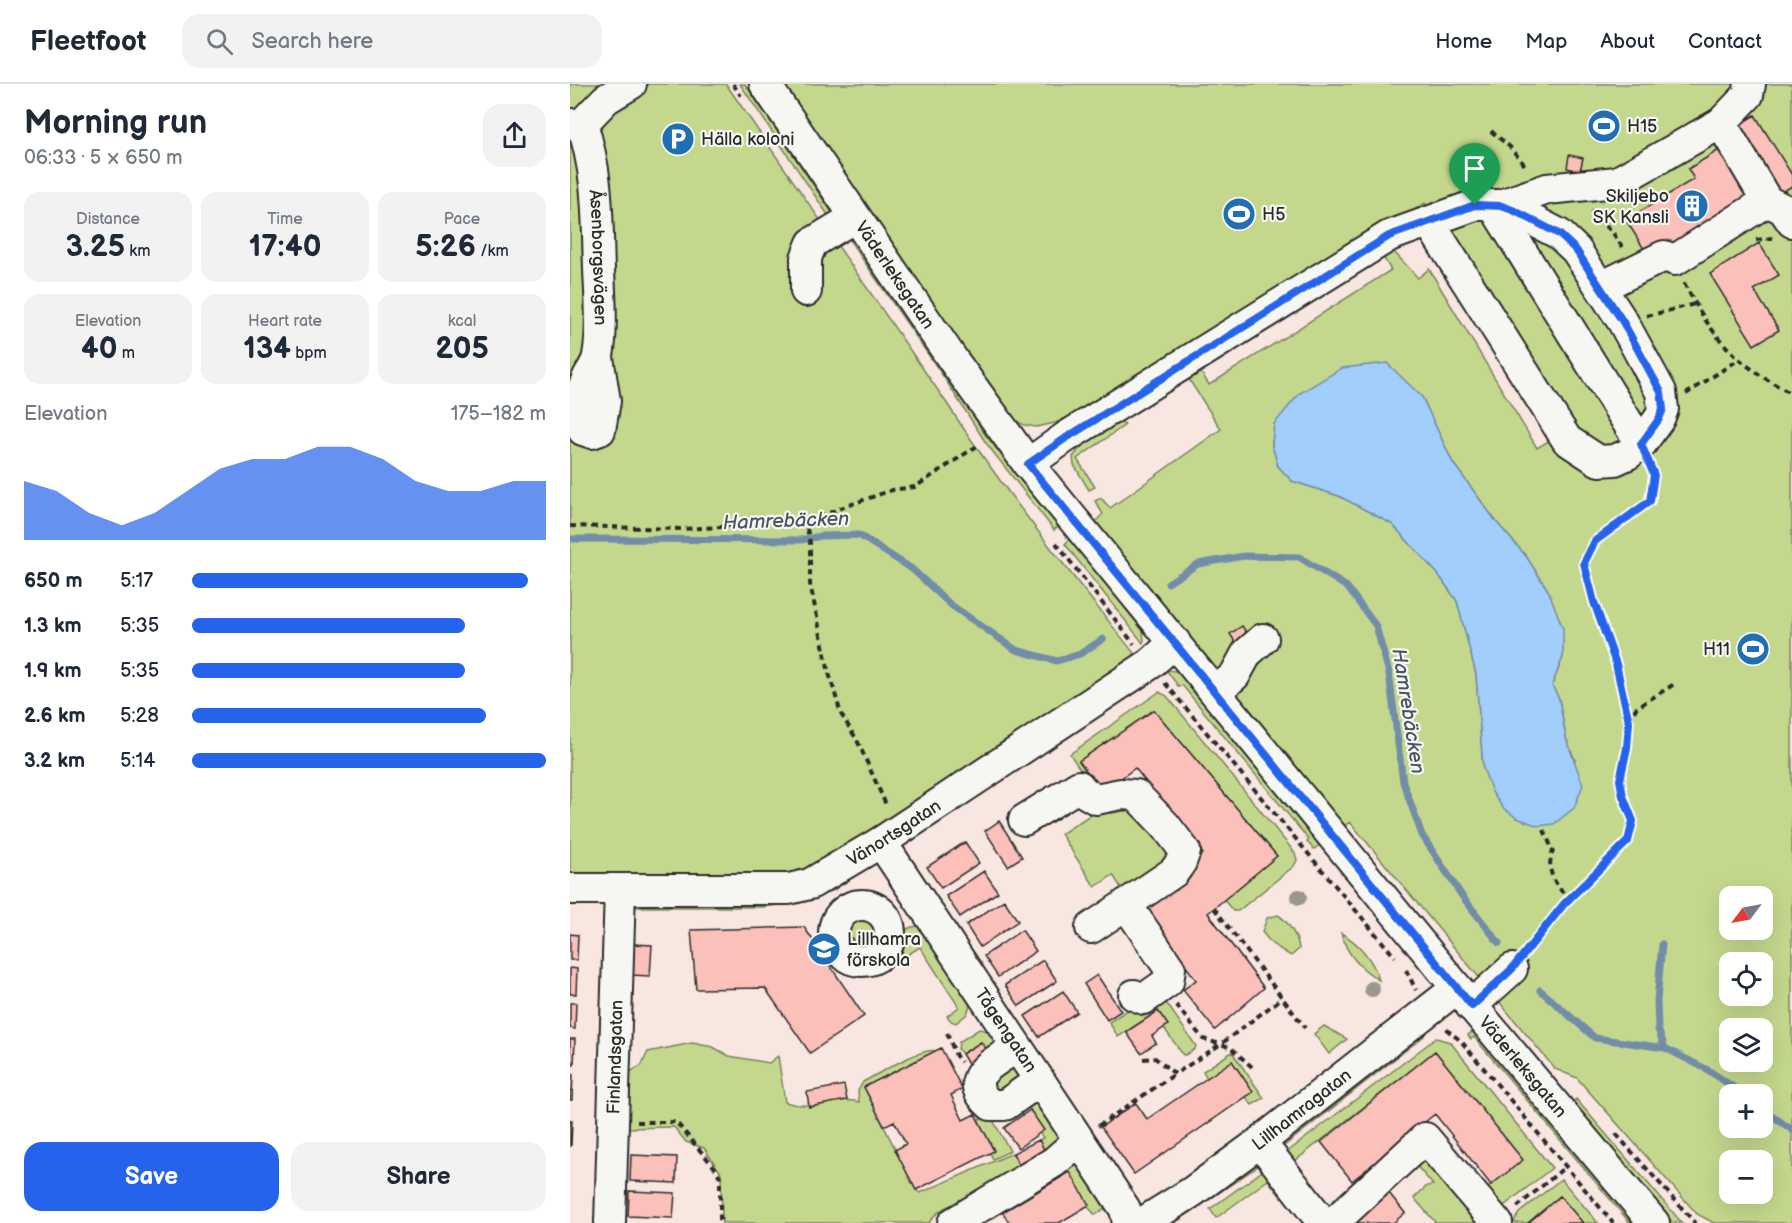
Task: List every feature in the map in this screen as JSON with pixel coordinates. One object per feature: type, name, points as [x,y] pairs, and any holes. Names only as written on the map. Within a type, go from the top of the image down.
[{"type":"street","name":"Åsenborgsvägen","points":[[598,358],[601,314],[597,188],[591,152],[576,124],[601,92],[631,84]]},
{"type":"street","name":"Väderleksgatan","points":[[765,84],[995,421],[1028,464],[1464,997],[1654,1223]]},
{"type":"street","points":[[1503,207],[1547,189],[1617,182],[1721,123],[1748,95],[1750,84]]},
{"type":"street","points":[[1721,123],[1767,201],[1783,209],[1792,222]]},
{"type":"street","points":[[1601,287],[1664,256],[1675,260],[1767,201]]},
{"type":"street","points":[[1028,464],[1389,236],[1475,205],[1503,207],[1559,234],[1576,250],[1623,322],[1661,392],[1663,409],[1659,419],[1641,444],[1615,460],[1599,461],[1567,440],[1429,222]]},
{"type":"street","points":[[1503,207],[1641,444]]},
{"type":"street","points":[[806,291],[806,258],[812,243],[855,217]]},
{"type":"street","points":[[1216,692],[1235,675],[1235,651],[1247,653],[1263,639]]},
{"type":"street","name":"Vänortsgatan","points":[[570,890],[789,889],[810,884],[881,842],[1150,664],[1175,642]]},
{"type":"street","points":[[1024,820],[1078,786],[1096,799],[1121,794],[1136,795],[1165,825],[1185,852],[1182,862],[1174,872],[1091,928]]},
{"type":"street","name":"Tågengatan","points":[[881,842],[1125,1209],[1128,1223]]},
{"type":"street","name":"Finlandsgatan","points":[[610,1223],[620,889]]},
{"type":"street","points":[[886,916],[917,895]]},
{"type":"street","points":[[1126,904],[1170,969],[1168,982],[1144,999],[1134,995]]},
{"type":"street","name":"Lillhamragatan","points":[[1142,1223],[1192,1192],[1464,997],[1512,969]]},
{"type":"street","points":[[1017,1047],[981,1072],[977,1084],[979,1092],[991,1105],[1005,1105],[1039,1082]]},
{"type":"street","points":[[1333,1223],[1425,1138],[1505,1216]]},
{"type":"street","points":[[953,1223],[1054,1162],[1078,1141]]},
{"type":"street","points":[[1260,1142],[1323,1223]]},
{"type":"path","points":[[1675,260],[1695,304],[1708,324],[1738,360],[1792,394]]},
{"type":"path","points":[[1623,322],[1695,304]]},
{"type":"path","points":[[1663,409],[1738,360]]},
{"type":"path","points":[[570,526],[681,529],[725,527],[748,519],[814,520],[892,490],[915,487],[980,444]]},
{"type":"path","points":[[1512,969],[1569,899],[1628,841],[1633,821],[1623,796],[1620,780],[1627,748],[1629,722],[1616,664],[1594,602],[1584,563],[1595,541],[1650,501],[1654,475],[1641,444]]},
{"type":"path","points":[[799,519],[806,524],[809,532],[810,584],[841,714],[857,740],[889,811]]},
{"type":"path","points":[[1629,722],[1636,708],[1676,683]]},
{"type":"path","points":[[1544,830],[1553,851],[1549,860],[1550,870],[1557,887],[1569,899]]},
{"type":"path","points":[[1214,908],[1305,1028]]},
{"type":"path","points":[[1162,986],[1203,1039],[1231,1048],[1252,1067]]},
{"type":"path","points":[[1078,1141],[1221,1044],[1282,998]]},
{"type":"path","points":[[1143,1059],[1155,1058],[1175,1074]]},
{"type":"path","points":[[614,1122],[676,1122],[720,1177],[720,1223]]},
{"type":"path","points":[[1505,1216],[1564,1167]]},
{"type":"green space","points":[[570,84],[726,84],[992,470],[1137,657],[811,870],[790,877],[570,878]]},
{"type":"green space","points":[[740,84],[745,84],[833,214],[832,218],[828,215]]},
{"type":"green space","points":[[781,84],[1792,84],[1792,1223],[1714,1223],[1697,1214],[1577,1078],[1555,1069],[1350,822],[1339,829],[1090,527],[1103,514],[1095,501],[1101,498],[1110,508],[1221,429],[1188,378],[1201,372],[1209,385],[1391,270],[1383,257],[1390,252],[1395,253],[1418,278],[1429,269],[1537,448],[1552,439],[1588,466],[1425,203],[1191,351],[1107,400],[1055,423],[1036,427],[1014,420]],"holes":[[[1300,393],[1422,397],[1453,463],[1498,524],[1526,556],[1549,592],[1563,657],[1552,685],[1559,699],[1566,738],[1575,760],[1483,768],[1476,674],[1457,601],[1438,574],[1392,524],[1339,496],[1292,481],[1278,466],[1272,445],[1274,425]]]},
{"type":"green space","points":[[848,238],[853,240],[955,385],[984,433],[1058,526],[1054,530],[986,443]]},
{"type":"green space","points":[[1124,423],[1125,425],[1077,459],[1095,487],[1089,490],[1074,465],[1073,457],[1096,434]]},
{"type":"green space","points":[[1071,538],[1143,631],[1143,643],[1065,544]]},
{"type":"green space","points":[[1166,670],[1176,671],[1183,675],[1321,844],[1314,849],[1307,842],[1309,840],[1182,685],[1179,687]]},
{"type":"green space","points":[[1159,692],[1167,696],[1295,853],[1297,860],[1294,866],[1238,911],[1233,911],[1224,900],[1277,856],[1154,710],[1079,761],[1102,792],[1091,786],[1070,754]]},
{"type":"green space","points":[[1129,810],[1147,813],[1178,853],[1127,897],[1113,875],[1095,887],[1061,834],[1096,811],[1112,813]]},
{"type":"green space","points":[[872,864],[834,890],[804,902],[763,907],[633,907],[636,900]]},
{"type":"green space","points":[[1278,915],[1289,925],[1297,939],[1299,949],[1291,956],[1272,944],[1262,932],[1267,918]]},
{"type":"green space","points":[[862,917],[873,922],[878,933],[873,944],[862,949],[851,944],[846,933],[851,922]]},
{"type":"green space","points":[[917,926],[922,929],[970,1005],[967,1014],[956,1023],[947,1016],[959,1007],[920,947],[902,958],[899,952],[898,937],[905,930]]},
{"type":"green space","points":[[1341,933],[1364,953],[1379,980],[1355,960]]},
{"type":"green space","points":[[1159,997],[1163,998],[1196,1046],[1185,1055],[1164,1028],[1168,1025],[1158,1011],[1118,1037],[1109,1022],[1129,1009],[1136,1013]]},
{"type":"green space","points":[[1324,1026],[1347,1039],[1329,1054],[1314,1034]]},
{"type":"green space","points":[[979,1029],[988,1031],[998,1045],[989,1053],[981,1042],[962,1054],[958,1049],[959,1042]]},
{"type":"green space","points":[[1424,1030],[1424,1036],[1279,1150],[1274,1146]]},
{"type":"green space","points":[[1475,1030],[1635,1223],[1630,1223],[1474,1037],[1471,1039],[1468,1035]]},
{"type":"green space","points":[[1436,1038],[1450,1042],[1552,1168],[1500,1209],[1485,1190],[1522,1160],[1435,1051],[1291,1164],[1286,1153]]},
{"type":"green space","points":[[692,1043],[713,1047],[729,1056],[769,1063],[778,1056],[785,1102],[796,1105],[841,1101],[859,1102],[858,1091],[863,1082],[910,1057],[936,1051],[864,1087],[916,1190],[920,1193],[1013,1153],[1022,1172],[944,1208],[929,1223],[722,1223],[721,1173],[704,1148],[686,1142],[674,1127],[625,1128],[626,1074],[641,1066],[648,1052]]},
{"type":"green space","points":[[1232,1052],[1264,1098],[1252,1105],[1246,1097],[1253,1092],[1207,1078],[1203,1071]]},
{"type":"green space","points":[[1007,1067],[1014,1068],[1021,1078],[1002,1097],[988,1080]]},
{"type":"green space","points":[[1034,1099],[1063,1141],[1049,1159],[1039,1140],[1043,1138],[1040,1133],[1043,1130],[1027,1105]]},
{"type":"green space","points":[[1576,1099],[1682,1223],[1673,1223],[1569,1105]]},
{"type":"green space","points":[[978,1119],[990,1119],[994,1122],[1010,1151],[993,1159],[990,1153],[994,1150]]},
{"type":"green space","points":[[1423,1147],[1482,1223],[1436,1223],[1414,1198],[1427,1186],[1433,1185],[1410,1158]]},
{"type":"green space","points":[[1077,1161],[1107,1208],[1095,1215],[1083,1203],[1055,1189],[1044,1179]]},
{"type":"green space","points":[[1255,1163],[1261,1164],[1175,1223],[1163,1223]]},
{"type":"green space","points":[[1268,1167],[1283,1189],[1281,1197],[1268,1180],[1216,1218],[1210,1209]]},
{"type":"green space","points":[[1561,1179],[1598,1223],[1583,1223],[1560,1196],[1528,1223],[1515,1223],[1519,1213]]},
{"type":"water","points":[[1387,363],[1422,397],[1453,463],[1498,524],[1526,556],[1549,592],[1563,629],[1563,657],[1552,685],[1559,699],[1566,738],[1583,785],[1574,808],[1554,824],[1538,826],[1517,818],[1503,808],[1492,792],[1483,768],[1476,674],[1457,601],[1438,574],[1392,524],[1339,496],[1292,481],[1278,466],[1272,445],[1274,424],[1300,393],[1342,368]]},
{"type":"building","points":[[1755,115],[1792,175],[1792,186],[1772,198],[1730,130]]},
{"type":"building","name":"Skiljebo SK Kansli","points":[[1729,144],[1758,191],[1649,257],[1626,220],[1694,179],[1688,169]]},
{"type":"building","points":[[1569,155],[1583,158],[1580,171],[1567,168]]},
{"type":"building","points":[[1759,243],[1779,275],[1754,290],[1779,330],[1754,345],[1710,274]]},
{"type":"building","points":[[1242,626],[1252,641],[1240,649],[1230,634]]},
{"type":"building","points":[[1154,710],[1277,856],[1208,913],[1264,988],[1215,1030],[1183,990],[1196,980],[1142,905],[1203,854],[1135,768],[1102,792],[1079,761]]},
{"type":"building","points":[[999,821],[1022,857],[1008,866],[985,831]]},
{"type":"building","points":[[965,842],[979,863],[941,888],[927,867]]},
{"type":"building","points":[[984,871],[998,892],[960,917],[946,896]]},
{"type":"building","points":[[1004,900],[1018,921],[980,947],[966,925]]},
{"type":"building","points":[[804,927],[864,1016],[810,1053],[765,988],[696,989],[691,930]]},
{"type":"building","points":[[1022,930],[1036,951],[998,977],[984,956]]},
{"type":"building","points":[[570,934],[578,935],[577,960],[570,960]]},
{"type":"building","points":[[633,944],[652,945],[650,976],[631,975]]},
{"type":"building","points":[[1043,960],[1057,981],[1019,1006],[1005,985]]},
{"type":"building","points":[[570,968],[577,969],[576,994],[570,994]]},
{"type":"building","points":[[1097,975],[1121,1011],[1107,1020],[1084,984]]},
{"type":"building","points":[[1063,991],[1077,1012],[1039,1037],[1025,1016]]},
{"type":"building","points":[[570,1003],[576,1003],[575,1029],[570,1028]]},
{"type":"building","points":[[1158,1011],[1168,1025],[1152,1036],[1156,1043],[1141,1053],[1126,1032]]},
{"type":"building","points":[[570,1039],[575,1039],[574,1065],[570,1064]]},
{"type":"building","points":[[981,1042],[989,1053],[969,1066],[962,1054]]},
{"type":"building","points":[[941,1048],[962,1089],[951,1095],[963,1120],[975,1114],[994,1151],[916,1190],[895,1150],[906,1144],[894,1121],[884,1126],[864,1087]]},
{"type":"building","points":[[1435,1051],[1523,1160],[1491,1185],[1435,1114],[1352,1181],[1321,1142]]},
{"type":"building","points":[[1232,1061],[1253,1092],[1134,1174],[1101,1127],[1136,1103],[1147,1119]]},
{"type":"building","points":[[570,1075],[573,1075],[572,1100],[570,1100]]},
{"type":"building","points":[[844,1085],[847,1100],[809,1107],[807,1092]]},
{"type":"building","points":[[1030,1110],[1044,1130],[1018,1148],[1004,1128]]},
{"type":"building","points":[[570,1121],[572,1121],[571,1146],[570,1146]]},
{"type":"building","points":[[1039,1140],[1049,1159],[1022,1172],[1013,1153]]},
{"type":"building","points":[[631,1155],[677,1157],[676,1183],[630,1181]]},
{"type":"building","points":[[1070,1172],[1089,1205],[1059,1223],[1009,1223],[1003,1212]]},
{"type":"building","points":[[629,1191],[675,1193],[673,1218],[628,1216]]},
{"type":"building","points":[[1389,1193],[1405,1213],[1393,1223],[1354,1223]]},
{"type":"building","points":[[1560,1196],[1583,1223],[1528,1223]]},
{"type":"waterway","name":"Hamrebäcken","points":[[570,539],[801,540],[821,536],[859,535],[912,569],[951,605],[1016,650],[1057,661],[1080,654],[1103,639]]},
{"type":"waterway","name":"Hamrebäcken","points":[[1168,583],[1198,564],[1244,556],[1299,557],[1347,587],[1376,626],[1389,673],[1403,782],[1422,835],[1462,896],[1499,943]]},
{"type":"waterway","points":[[1662,944],[1657,1001],[1658,1029],[1665,1048]]},
{"type":"waterway","name":"Hamrebäcken","points":[[1540,990],[1595,1038],[1665,1048],[1708,1070],[1729,1084]]},
{"type":"waterway","name":"Hamrebäcken","points":[[1773,1116],[1792,1130]]},
{"type":"place","name":"H15","points":[[1604,126]]},
{"type":"place","name":"Hälla koloni","points":[[678,139]]},
{"type":"place","name":"Skiljebo SK Kansli","points":[[1692,206]]},
{"type":"place","name":"H5","points":[[1239,214]]},
{"type":"place","name":"H11","points":[[1753,649]]},
{"type":"place","name":"Lillhamra förskola","points":[[824,949]]},
{"type":"route","points":[[1475,205],[1502,206],[1515,211],[1559,234],[1576,250],[1623,322],[1661,392],[1663,409],[1650,434],[1641,444],[1654,475],[1650,501],[1595,541],[1584,563],[1594,602],[1616,664],[1629,722],[1627,748],[1620,780],[1623,796],[1633,821],[1628,841],[1564,904],[1512,969],[1472,1006],[1028,464],[1389,236],[1475,205]]}]
